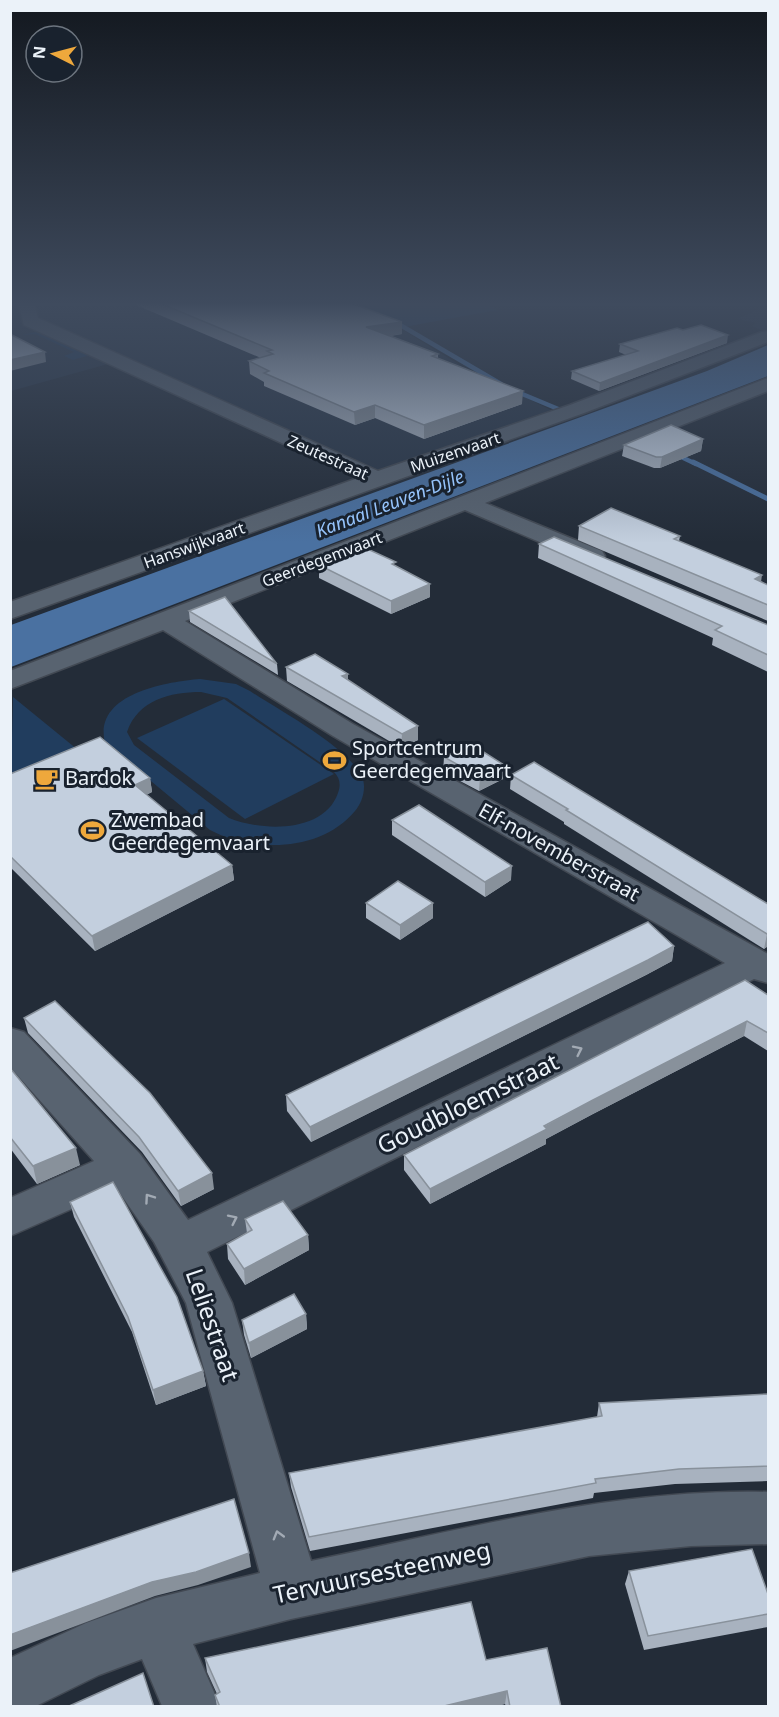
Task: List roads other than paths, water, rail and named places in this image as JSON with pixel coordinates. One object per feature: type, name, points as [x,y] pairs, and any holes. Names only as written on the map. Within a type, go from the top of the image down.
[{"type":"street","name":"Zeutestraat","points":[[164,382],[377,479]]},
{"type":"street","name":"Muizenvaart","points":[[377,479],[647,382]]},
{"type":"street","name":"Geerdegemvaart","points":[[10,681],[768,384]]},
{"type":"street","name":"Hanswijkvaart","points":[[10,611],[377,479]]},
{"type":"street","points":[[467,503],[617,566]]},
{"type":"street","name":"Elf-novemberstraat","points":[[165,620],[343,730],[762,967]]},
{"type":"street","name":"Goudbloemstraat","points":[[181,1244],[762,967]]},
{"type":"street","name":"Leliestraat","points":[[10,1042],[125,1166],[181,1244],[209,1303],[280,1544],[291,1592]]},
{"type":"street","points":[[10,1218],[125,1166]]},
{"type":"street","name":"Tervuursesteenweg","points":[[10,1689],[86,1651],[156,1626],[291,1592],[589,1530],[691,1520],[768,1518]]},
{"type":"street","points":[[156,1626],[190,1707]]},
{"type":"water","name":"Kanaal Leuven-Dijle","points":[[677,382],[752,382],[11,667],[11,625]]},
{"type":"waterway","points":[[515,391],[563,411]]},
{"type":"waterway","points":[[675,454],[696,464]]},
{"type":"waterway","points":[[693,462],[768,499]]},
{"type":"place","name":"Sportcentrum Geerdegemvaart","points":[[334,760]]},
{"type":"place","name":"Bardok","points":[[47,778]]},
{"type":"place","name":"Zwembad Geerdegemvaart","points":[[93,831]]}]
